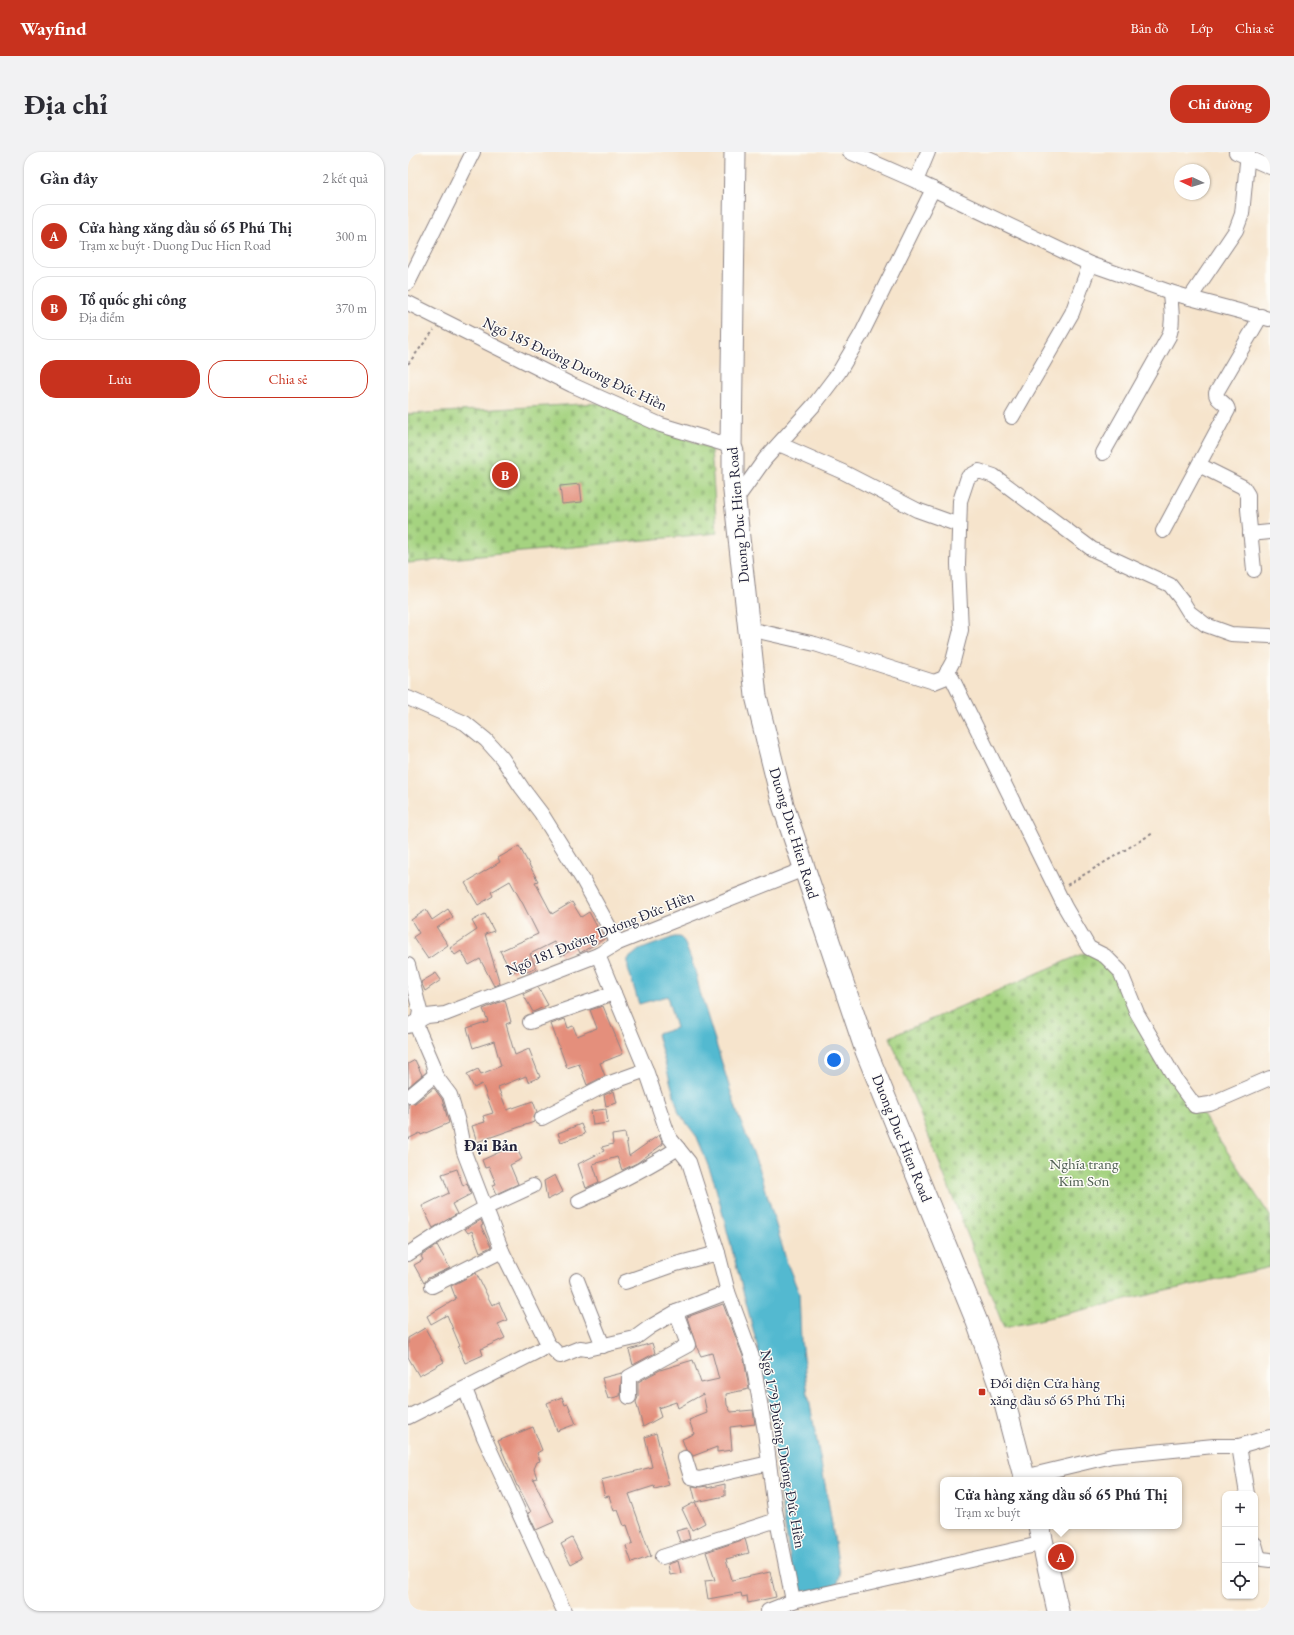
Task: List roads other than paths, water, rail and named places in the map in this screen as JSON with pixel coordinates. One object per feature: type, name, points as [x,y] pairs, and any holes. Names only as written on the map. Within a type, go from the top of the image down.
[{"type":"highway","name":"Duong Duc Hien Road","points":[[735,152],[731,446],[733,452],[733,482],[756,696],[783,805],[866,1051],[977,1322],[1003,1396],[1024,1477]]},
{"type":"highway","points":[[1041,1534],[1058,1611]]},
{"type":"street","points":[[408,283],[473,152]]},
{"type":"street","points":[[850,152],[916,181],[1090,264],[1170,292],[1266,318],[1216,393],[1217,398],[1226,405],[1228,410],[1163,531]]},
{"type":"street","points":[[916,181],[928,152]]},
{"type":"street","points":[[1190,298],[1236,230],[1242,214],[1244,154],[1270,167]]},
{"type":"street","points":[[735,501],[765,458],[814,405],[839,372],[862,333],[933,189]]},
{"type":"street","points":[[1012,417],[1072,313],[1090,264]]},
{"type":"street","points":[[1103,453],[1169,336],[1172,328],[1170,292]]},
{"type":"street","name":"Ngõ 185 Đường Dương Đức Hiền","points":[[408,303],[572,384],[661,425],[731,446]]},
{"type":"street","points":[[779,444],[843,472],[916,510],[959,525]]},
{"type":"street","points":[[1199,464],[1243,487],[1248,494],[1254,570]]},
{"type":"street","points":[[749,629],[816,644],[934,682],[944,678],[954,661],[961,630],[958,564],[960,501],[968,477],[979,471],[994,476],[1092,549],[1170,585],[1182,599],[1189,612],[1206,624],[1231,634],[1270,636]]},
{"type":"street","points":[[1250,534],[1270,532]]},
{"type":"street","points":[[948,670],[1058,891],[1089,948],[1105,956],[1120,971],[1137,1013],[1176,1080],[1195,1106],[1210,1104],[1270,1078]]},
{"type":"street","points":[[408,698],[465,723],[486,740],[502,758],[546,820],[583,880],[618,944]]},
{"type":"street","name":"Ngõ 181 Đường Dương Đức Hiền","points":[[414,1025],[427,1016],[445,1014],[598,955],[618,944],[804,869]]},
{"type":"street","name":"Ngõ 179 Đường Dương Đức Hiền","points":[[598,955],[646,1070],[669,1137],[689,1162],[718,1252],[728,1292],[752,1357],[765,1432],[776,1520],[794,1601]]},
{"type":"street","points":[[408,965],[420,1011],[414,1025],[433,1064],[435,1075],[450,1095],[460,1130],[462,1147],[502,1251],[548,1344],[560,1356],[580,1348],[587,1349],[635,1338],[650,1327],[676,1312],[728,1292]]},
{"type":"street","points":[[530,1022],[614,993]]},
{"type":"street","points":[[542,1118],[607,1084],[646,1070]]},
{"type":"street","points":[[410,1096],[435,1075]]},
{"type":"street","points":[[579,1201],[619,1182],[678,1148]]},
{"type":"street","points":[[408,1254],[445,1230],[485,1208],[533,1186]]},
{"type":"street","points":[[432,1286],[502,1251]]},
{"type":"street","points":[[626,1282],[676,1264],[718,1252]]},
{"type":"street","points":[[577,1280],[603,1346]]},
{"type":"street","points":[[629,1397],[629,1377],[688,1345],[676,1312]]},
{"type":"street","points":[[408,1417],[540,1350],[548,1344]]},
{"type":"street","points":[[465,1389],[484,1437],[564,1611]]},
{"type":"street","points":[[1033,1477],[1112,1456],[1214,1446],[1239,1446],[1270,1437]]},
{"type":"street","points":[[1239,1446],[1246,1491]]},
{"type":"street","points":[[685,1458],[692,1477],[699,1479],[769,1463]]},
{"type":"street","points":[[662,1557],[776,1520]]},
{"type":"street","points":[[768,1611],[794,1601],[1041,1534]]},
{"type":"street","points":[[1258,1555],[1262,1559],[1270,1560]]},
{"type":"water","points":[[674,937],[680,937],[684,941],[695,970],[700,992],[738,1115],[761,1173],[787,1263],[799,1293],[801,1341],[808,1394],[828,1500],[840,1575],[838,1582],[834,1586],[804,1592],[798,1590],[794,1584],[780,1494],[768,1392],[754,1333],[714,1181],[697,1137],[679,1113],[657,1034],[676,1028],[667,996],[639,1004],[628,968],[628,959],[639,950]]},
{"type":"place","name":"Tổ quốc ghi công","points":[[505,475]]},
{"type":"place","name":"Đối diện Cửa hàng xăng dầu số 65 Phú Thị","points":[[982,1392]]},
{"type":"place","name":"Cửa hàng xăng dầu số 65 Phú Thị","points":[[1061,1557]]},
{"type":"district","name":"Đại Bản","points":[[491,1145]]},
{"type":"park label","name":"Nghĩa trang Kim Sơn","points":[[1084,1172]]}]
